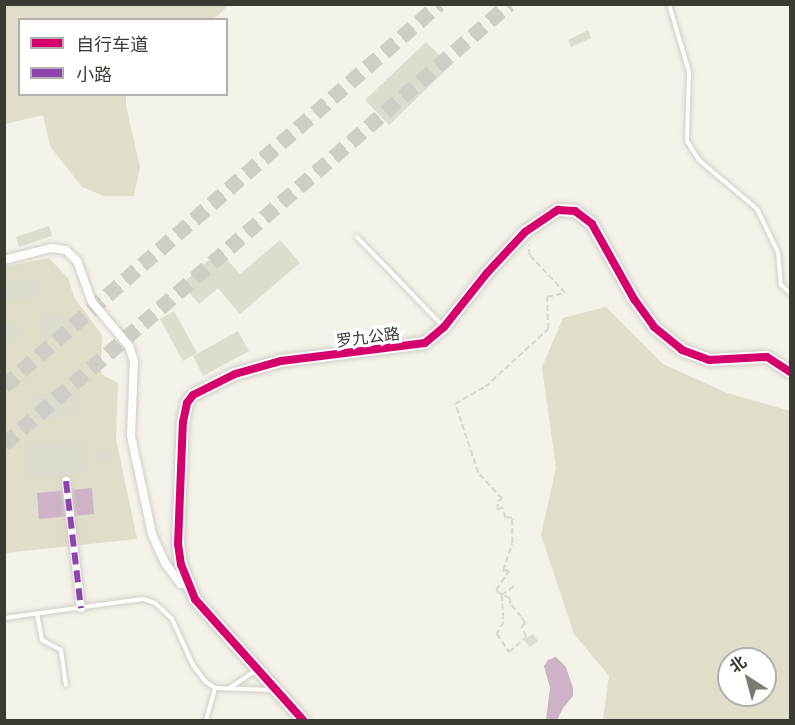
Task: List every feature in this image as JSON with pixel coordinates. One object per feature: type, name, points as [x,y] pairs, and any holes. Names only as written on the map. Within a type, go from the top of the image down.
[{"type":"street","name":"罗九公路","points":[[303,720],[195,599],[181,565],[178,544],[183,422],[187,403],[193,394],[235,374],[281,361],[425,343],[444,327],[487,273],[525,232],[550,213],[558,210],[576,210],[592,224],[634,299],[654,327],[682,350],[709,360],[767,357],[790,372]]},
{"type":"street","points":[[4,260],[51,248],[66,250],[77,261],[92,302],[129,346],[134,361],[131,436],[152,534],[165,563],[181,584],[189,585]]},
{"type":"street","points":[[66,483],[81,608]]},
{"type":"lane","points":[[669,4],[689,72],[687,141],[699,160],[757,209],[778,252],[782,285],[790,293]]},
{"type":"lane","points":[[357,237],[444,327]]},
{"type":"lane","points":[[4,618],[143,599],[155,603],[172,619],[198,675],[215,688],[277,691]]},
{"type":"lane","points":[[37,614],[42,640],[61,651],[66,685]]},
{"type":"lane","points":[[230,687],[258,669]]},
{"type":"lane","points":[[206,720],[215,688]]},
{"type":"path","points":[[502,595],[504,622],[497,634],[509,651],[526,637],[521,627],[525,623],[510,604],[510,599],[496,590],[509,571],[503,571],[512,543],[512,518],[505,518],[503,508],[498,510],[498,501],[502,499],[478,473],[455,404],[484,387],[548,329],[547,297],[566,293],[529,255],[525,232]]},
{"type":"path","points":[[502,595],[514,587]]},
{"type":"shaded area","points":[[4,5],[228,5],[213,18],[18,18],[18,96],[126,96],[126,106],[140,167],[134,196],[104,196],[82,187],[50,146],[43,115],[5,124]]},
{"type":"shaded area","points":[[49,258],[68,278],[74,297],[102,335],[101,374],[118,383],[116,439],[137,539],[5,553],[4,267]]},
{"type":"shaded area","points":[[606,307],[663,364],[727,393],[790,411],[790,720],[603,720],[609,676],[574,634],[541,535],[556,468],[542,367],[563,318]]},
{"type":"shaded area","points":[[92,488],[94,514],[39,519],[37,493]]},
{"type":"shaded area","points":[[556,657],[566,667],[573,688],[573,696],[557,720],[546,720],[550,688],[544,666],[548,660]]},
{"type":"building","points":[[588,30],[591,38],[571,47],[568,40]]},
{"type":"building","points":[[426,42],[450,66],[389,125],[365,100]]},
{"type":"building","points":[[49,226],[52,236],[19,247],[16,237]]},
{"type":"building","points":[[280,240],[300,263],[240,314],[218,288],[199,304],[182,284],[219,251],[240,274]]},
{"type":"building","points":[[38,279],[40,296],[4,300],[4,282]]},
{"type":"building","points":[[174,311],[197,353],[183,361],[160,319]]},
{"type":"building","points":[[71,313],[73,336],[43,338],[41,315]]},
{"type":"building","points":[[18,323],[19,338],[4,339],[4,324]]},
{"type":"building","points":[[238,331],[249,351],[203,376],[193,356]]},
{"type":"building","points":[[77,391],[79,416],[32,419],[30,395]]},
{"type":"building","points":[[83,440],[86,473],[29,478],[26,445]]},
{"type":"building","points":[[111,450],[112,461],[100,462],[99,451]]},
{"type":"building","points":[[533,634],[538,641],[530,647],[524,640]]},
{"type":"tunnel","points":[[4,386],[439,4]]},
{"type":"tunnel","points":[[4,444],[509,4]]},
{"type":"marked path","points":[[66,481],[81,608]]},
{"type":"cycle path","points":[[303,720],[195,599],[181,565],[178,544],[183,422],[187,403],[193,395],[235,374],[281,361],[425,343],[444,327],[487,273],[525,232],[558,210],[575,211],[592,224],[634,299],[654,327],[682,350],[709,360],[767,357],[790,372]]}]
